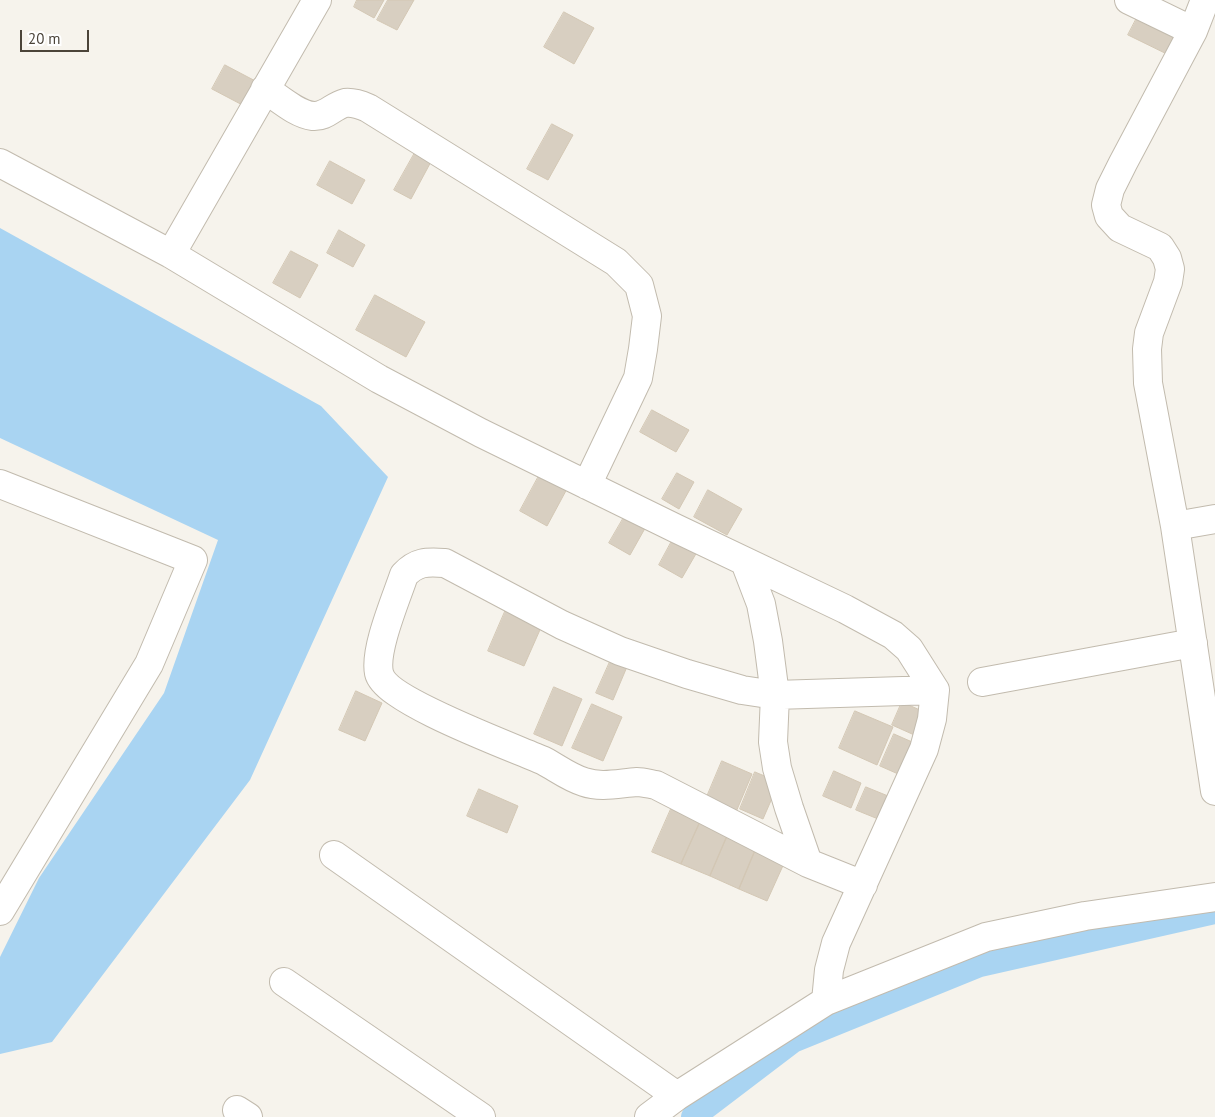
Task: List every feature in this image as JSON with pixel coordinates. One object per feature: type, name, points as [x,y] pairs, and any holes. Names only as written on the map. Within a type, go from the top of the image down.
[{"type":"street","points":[[171,254],[317,0]]},
{"type":"street","points":[[1129,0],[1193,31]]},
{"type":"street","points":[[1206,0],[1193,31],[1110,189],[1106,205],[1109,216],[1120,228],[1160,247],[1167,258],[1170,269],[1168,282],[1149,333],[1147,349],[1148,384],[1175,526],[1215,791]]},
{"type":"street","points":[[266,89],[302,113],[314,116],[326,114],[344,103],[353,103],[368,108],[616,262],[639,285],[648,316],[638,378],[587,485]]},
{"type":"street","points":[[0,163],[171,254],[379,379],[481,433],[845,609],[893,635],[909,648],[935,690],[932,719],[924,749],[836,943],[829,970],[826,1001]]},
{"type":"street","points":[[0,484],[193,560],[149,664],[0,911]]},
{"type":"street","points":[[1175,526],[1215,519]]},
{"type":"street","points":[[863,886],[808,863],[656,785],[639,782],[598,785],[584,782],[546,762],[419,707],[391,690],[379,676],[378,664],[383,638],[404,575],[411,568],[425,562],[445,563],[562,625],[620,651],[687,674],[742,690],[775,695],[935,690]]},
{"type":"street","points":[[745,562],[761,604],[768,641],[775,695],[773,742],[777,768],[808,863]]},
{"type":"street","points":[[982,682],[1192,643]]},
{"type":"street","points":[[334,855],[677,1096]]},
{"type":"street","points":[[649,1117],[677,1096],[826,1001],[986,937],[1085,916],[1215,897]]},
{"type":"street","points":[[284,982],[481,1117]]},
{"type":"water","points":[[0,228],[321,406],[388,477],[250,780],[52,1042],[0,1054],[0,957],[39,878],[164,693],[218,540],[0,438]]},
{"type":"building","points":[[357,0],[384,0],[374,18],[354,7]]},
{"type":"building","points":[[388,0],[414,0],[397,30],[377,20]]},
{"type":"building","points":[[1142,8],[1189,31],[1175,58],[1128,35]]},
{"type":"building","points":[[564,12],[594,28],[574,64],[544,47]]},
{"type":"building","points":[[225,65],[263,85],[250,109],[212,89]]},
{"type":"building","points":[[552,124],[573,135],[548,180],[527,169]]},
{"type":"building","points":[[417,149],[433,158],[411,199],[394,190]]},
{"type":"building","points":[[330,161],[365,180],[352,204],[317,185]]},
{"type":"building","points":[[339,230],[365,245],[353,267],[327,253]]},
{"type":"building","points":[[291,251],[318,265],[300,298],[273,283]]},
{"type":"building","points":[[375,295],[425,322],[406,357],[356,330]]},
{"type":"building","points":[[652,410],[689,430],[676,452],[640,432]]},
{"type":"building","points":[[541,472],[568,487],[547,526],[520,511]]},
{"type":"building","points":[[677,473],[694,482],[679,509],[662,499]]},
{"type":"building","points":[[708,490],[742,509],[727,535],[694,517]]},
{"type":"building","points":[[627,512],[648,523],[630,555],[609,543]]},
{"type":"building","points":[[673,539],[697,552],[682,578],[659,565]]},
{"type":"building","points":[[507,607],[543,623],[524,666],[488,651]]},
{"type":"building","points":[[613,655],[629,662],[613,700],[596,693]]},
{"type":"building","points":[[554,687],[582,699],[562,746],[534,734]]},
{"type":"building","points":[[356,691],[382,703],[365,741],[339,730]]},
{"type":"building","points":[[902,702],[931,715],[921,738],[892,725]]},
{"type":"building","points":[[592,704],[622,717],[603,761],[572,748]]},
{"type":"building","points":[[855,711],[893,727],[877,765],[839,748]]},
{"type":"building","points":[[894,734],[919,745],[905,777],[880,766]]},
{"type":"building","points":[[722,761],[752,774],[736,812],[706,799]]},
{"type":"building","points":[[834,771],[861,783],[851,808],[823,796]]},
{"type":"building","points":[[755,772],[779,782],[763,819],[740,809]]},
{"type":"building","points":[[866,787],[893,798],[883,821],[856,810]]},
{"type":"building","points":[[479,789],[518,806],[507,833],[467,816]]},
{"type":"building","points":[[671,809],[700,822],[681,864],[652,852]]},
{"type":"building","points":[[700,822],[728,834],[710,876],[681,864]]},
{"type":"building","points":[[728,834],[757,846],[739,889],[710,876]]},
{"type":"building","points":[[757,846],[786,859],[767,901],[739,889]]},
{"type":"waterway","points":[[693,1117],[793,1041],[980,965],[1215,912]]}]
